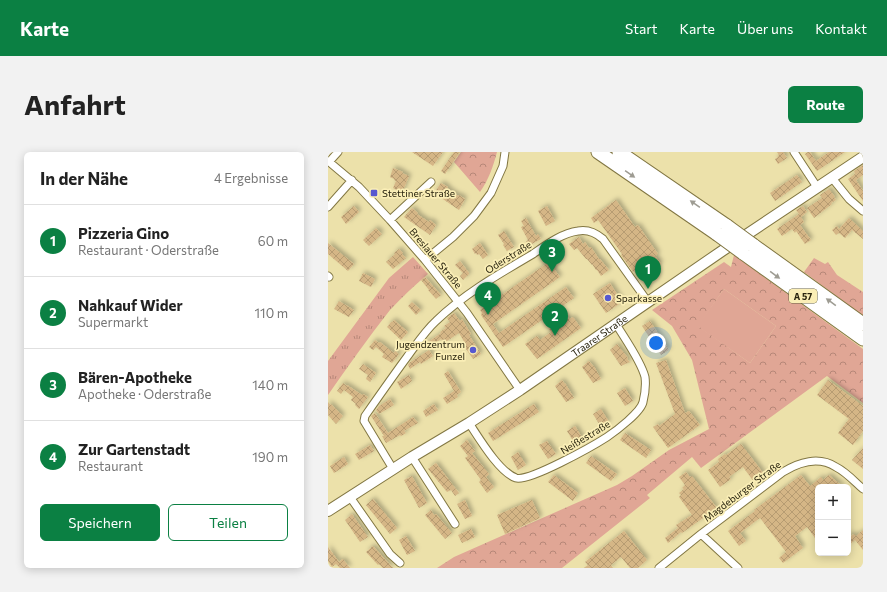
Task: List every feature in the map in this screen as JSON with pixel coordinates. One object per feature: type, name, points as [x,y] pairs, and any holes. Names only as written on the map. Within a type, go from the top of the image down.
[{"type":"highway","name":"A 57","points":[[598,152],[722,230]]},
{"type":"highway","name":"A 57","points":[[619,152],[748,249],[863,339]]},
{"type":"highway","name":"A 57","points":[[748,249],[863,324]]},
{"type":"street","name":"Breslauer Straße","points":[[338,152],[329,161],[352,180],[425,260],[459,302],[520,390]]},
{"type":"street","points":[[425,260],[453,237],[474,216],[491,193],[503,166],[505,152]]},
{"type":"street","points":[[794,152],[817,187]]},
{"type":"street","name":"Traarer Straße","points":[[328,511],[520,390],[863,157]]},
{"type":"street","points":[[832,178],[849,199],[863,211]]},
{"type":"street","points":[[328,207],[352,180]]},
{"type":"street","points":[[390,220],[431,182]]},
{"type":"street","name":"Oderstraße","points":[[392,470],[364,421],[365,416],[420,338],[436,321],[484,284],[540,249],[569,233],[590,231],[599,235],[603,239],[648,302]]},
{"type":"street","name":"Neißestraße","points":[[469,423],[494,460],[516,478],[524,478],[551,468],[588,449],[607,437],[626,422],[643,404],[645,391],[644,376],[638,362],[616,324]]},
{"type":"street","points":[[412,457],[455,524]]},
{"type":"street","name":"Magdeburger Straße","points":[[659,568],[701,534],[796,465],[808,461],[817,461],[835,466],[863,489]]},
{"type":"street","points":[[350,497],[390,554],[400,562]]},
{"type":"street","points":[[701,534],[738,568]]},
{"type":"green space","points":[[461,152],[497,152],[490,173],[480,192],[454,162]]},
{"type":"green space","points":[[734,255],[863,349],[863,403],[827,376],[701,468],[692,457],[647,495],[650,498],[562,568],[437,568],[454,557],[617,485],[669,450],[709,429],[692,360],[672,326],[652,310],[724,262],[731,267]],"holes":[[[724,289],[776,326],[750,363],[698,326]]]},
{"type":"green space","points":[[413,257],[428,274],[390,310],[328,395],[328,361],[389,278]]},
{"type":"green space","points":[[814,258],[825,264],[828,262],[837,275],[863,292],[863,316],[804,272]]},
{"type":"green space","points":[[724,289],[776,326],[750,363],[697,326]]},
{"type":"building","points":[[412,152],[443,152],[433,166]]},
{"type":"building","points":[[454,152],[460,152],[445,174],[441,171]]},
{"type":"building","points":[[777,152],[783,152],[787,158],[778,164],[775,159],[779,155]]},
{"type":"building","points":[[810,152],[816,161],[829,152],[845,152],[817,171],[805,154]]},
{"type":"building","points":[[863,165],[863,175],[856,180],[863,191],[863,201],[848,179],[855,174],[854,171]]},
{"type":"building","points":[[393,168],[409,176],[402,193],[393,188],[396,181],[390,177]]},
{"type":"building","points":[[797,175],[802,182],[775,201],[770,193]]},
{"type":"building","points":[[441,183],[458,196],[459,195],[465,199],[459,210],[434,193]]},
{"type":"building","points":[[829,189],[836,200],[814,218],[807,208],[822,198],[820,195]]},
{"type":"building","points":[[616,200],[635,227],[638,225],[658,254],[655,256],[661,264],[639,278],[634,271],[633,272],[598,220],[594,223],[591,218]]},
{"type":"building","points":[[354,206],[359,212],[346,224],[341,217]]},
{"type":"building","points":[[547,206],[555,221],[546,226],[538,211]]},
{"type":"building","points":[[803,206],[807,212],[801,217],[804,222],[800,225],[811,240],[805,244],[796,231],[795,233],[792,229],[782,236],[777,229],[799,214],[796,210]]},
{"type":"building","points":[[412,208],[418,213],[417,214],[429,222],[430,220],[436,225],[430,235],[404,217]]},
{"type":"building","points":[[526,218],[536,236],[538,234],[541,239],[528,246],[526,242],[528,240],[521,227],[524,226],[521,221]]},
{"type":"building","points":[[849,218],[863,231],[863,239],[852,230],[845,238],[839,233],[836,235],[832,230],[837,226],[839,229]]},
{"type":"building","points":[[376,228],[382,234],[369,246],[363,240]]},
{"type":"building","points":[[504,231],[514,247],[507,251],[498,235]]},
{"type":"building","points":[[579,237],[583,244],[585,242],[589,248],[591,247],[609,270],[601,276],[577,248],[574,250],[569,244]]},
{"type":"building","points":[[328,243],[354,264],[348,271],[328,254]]},
{"type":"building","points":[[480,243],[488,255],[483,259],[479,254],[475,254],[472,249]]},
{"type":"building","points":[[399,249],[406,258],[393,269],[386,262]]},
{"type":"building","points":[[460,261],[469,273],[463,280],[460,276],[463,273],[455,265]]},
{"type":"building","points":[[549,262],[560,277],[493,324],[499,333],[566,287],[574,298],[503,347],[481,315],[482,313],[480,310]]},
{"type":"building","points":[[363,273],[375,279],[371,287],[359,281]]},
{"type":"building","points":[[425,277],[441,295],[436,299],[421,280]]},
{"type":"building","points":[[610,283],[622,302],[606,313],[593,294]]},
{"type":"building","points":[[339,301],[354,310],[349,317],[334,309]]},
{"type":"building","points":[[412,302],[421,310],[416,315],[408,306]]},
{"type":"building","points":[[454,313],[460,321],[462,319],[471,334],[469,335],[481,354],[473,359],[464,346],[466,345],[459,333],[444,343],[441,339],[428,348],[424,343],[431,340],[446,328],[444,326],[450,322],[447,318]]},
{"type":"building","points":[[567,316],[569,319],[573,317],[581,328],[537,359],[525,344],[537,336],[540,340],[551,332],[549,329]]},
{"type":"building","points":[[394,320],[408,332],[401,340],[387,327]]},
{"type":"building","points":[[650,321],[669,350],[661,355],[642,326]]},
{"type":"building","points":[[375,340],[394,353],[395,351],[399,354],[392,363],[382,357],[384,354],[376,347],[373,350],[369,347]]},
{"type":"building","points":[[617,344],[630,362],[621,366],[610,350]]},
{"type":"building","points":[[429,350],[433,356],[410,369],[408,365],[409,363]]},
{"type":"building","points":[[666,360],[685,413],[689,411],[700,425],[668,448],[653,427],[658,424],[659,426],[675,414],[656,363]]},
{"type":"building","points":[[589,361],[601,379],[593,383],[582,367]]},
{"type":"building","points":[[363,364],[376,373],[370,382],[366,379],[368,375],[359,369]]},
{"type":"building","points":[[448,371],[461,392],[457,395],[458,397],[447,404],[443,398],[454,391],[444,374]]},
{"type":"building","points":[[409,375],[412,381],[401,389],[397,382]]},
{"type":"building","points":[[562,380],[574,398],[566,402],[555,386]]},
{"type":"building","points":[[828,380],[863,406],[863,431],[853,445],[838,433],[849,419],[817,395]]},
{"type":"building","points":[[343,383],[368,397],[359,409],[351,400],[353,397],[344,390],[341,394],[337,391]]},
{"type":"building","points":[[625,388],[633,401],[625,406],[617,393]]},
{"type":"building","points":[[390,399],[394,405],[379,414],[376,410],[379,406]]},
{"type":"building","points":[[328,402],[343,416],[336,424],[328,415]]},
{"type":"building","points":[[434,404],[438,410],[426,417],[423,411]]},
{"type":"building","points":[[534,404],[539,412],[493,441],[488,433]]},
{"type":"building","points":[[601,409],[609,422],[601,427],[593,414]]},
{"type":"building","points":[[375,413],[388,433],[413,417],[418,423],[404,431],[406,433],[403,435],[400,435],[386,443],[382,436],[384,436],[371,416]]},
{"type":"building","points":[[575,426],[583,439],[575,444],[567,431]]},
{"type":"building","points":[[625,433],[651,450],[646,458],[620,440]]},
{"type":"building","points":[[467,440],[475,451],[472,453],[489,474],[486,477],[494,487],[487,493],[479,482],[481,480],[465,458],[468,456],[460,446]]},
{"type":"building","points":[[547,441],[556,454],[548,459],[539,445]]},
{"type":"building","points":[[741,444],[764,474],[754,482],[743,467],[729,477],[731,479],[720,487],[708,470],[719,462],[718,459]]},
{"type":"building","points":[[370,445],[374,451],[359,460],[355,454]]},
{"type":"building","points":[[863,448],[863,469],[852,460]]},
{"type":"building","points":[[518,452],[526,465],[518,470],[511,457]]},
{"type":"building","points":[[591,456],[617,474],[611,481],[586,463]]},
{"type":"building","points":[[344,457],[348,464],[334,473],[330,466]]},
{"type":"building","points":[[436,463],[459,493],[455,496],[451,490],[447,492],[428,469]]},
{"type":"building","points":[[686,472],[690,477],[692,476],[717,508],[682,533],[681,532],[668,543],[665,538],[678,528],[676,525],[692,515],[679,497],[681,495],[679,493],[684,489],[682,488],[685,485],[679,477]]},
{"type":"building","points":[[554,475],[578,493],[573,501],[548,482]]},
{"type":"building","points":[[801,475],[810,486],[821,477],[823,480],[829,475],[840,484],[815,484],[815,538],[807,527],[795,536],[803,548],[783,563],[779,558],[786,552],[760,518],[740,533],[746,541],[739,546],[728,531],[755,511],[754,510]]},
{"type":"building","points":[[412,476],[427,503],[419,508],[404,480]]},
{"type":"building","points":[[373,499],[397,528],[390,534],[366,505]]},
{"type":"building","points":[[465,500],[472,516],[465,519],[457,504]]},
{"type":"building","points":[[532,500],[540,518],[505,534],[497,515]]},
{"type":"building","points":[[431,510],[452,533],[445,539],[425,515]]},
{"type":"building","points":[[352,514],[368,537],[360,542],[345,520]]},
{"type":"building","points":[[471,529],[475,537],[462,543],[458,535]]},
{"type":"building","points":[[863,530],[863,550],[855,540],[851,543],[851,536],[854,534],[856,536]]},
{"type":"building","points":[[624,531],[647,560],[638,568],[630,568],[621,557],[611,565],[613,568],[584,568],[588,565],[585,562]]},
{"type":"building","points":[[406,536],[415,551],[407,555],[399,540]]},
{"type":"building","points":[[373,546],[393,568],[383,568],[379,564],[378,565],[366,552]]},
{"type":"building","points":[[328,547],[339,562],[343,559],[350,568],[340,568],[336,564],[332,567],[328,561]]},
{"type":"place","name":"Stettiner Straße","points":[[374,193]]},
{"type":"place","name":"Bären-Apotheke","points":[[552,272]]},
{"type":"place","name":"Pizzeria Gino","points":[[648,289]]},
{"type":"place","name":"Sparkasse","points":[[608,298]]},
{"type":"place","name":"Zur Gartenstadt","points":[[488,315]]},
{"type":"place","name":"Nahkauf Wider","points":[[555,336]]},
{"type":"place","name":"Jugendzentrum Funzel","points":[[473,350]]}]
